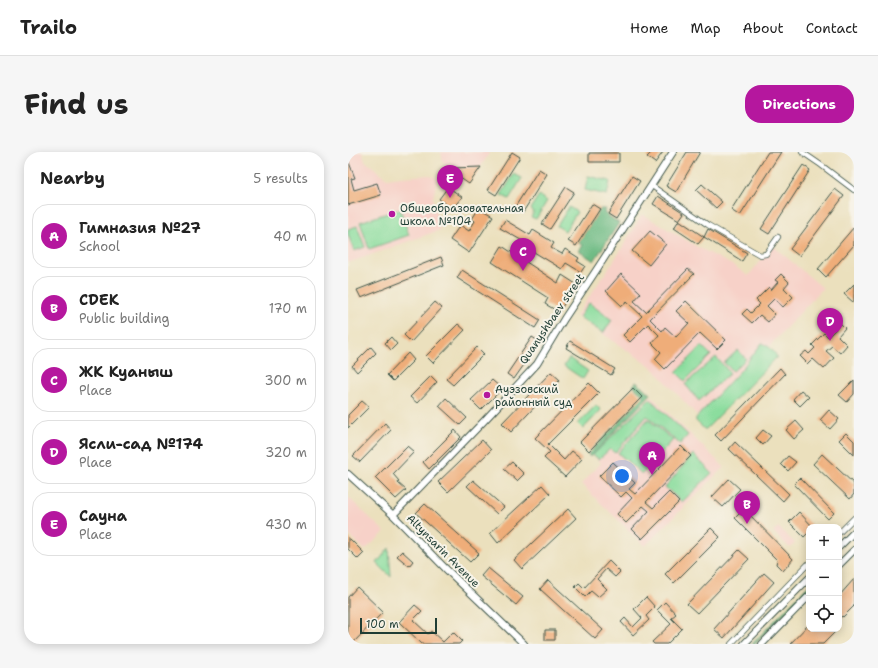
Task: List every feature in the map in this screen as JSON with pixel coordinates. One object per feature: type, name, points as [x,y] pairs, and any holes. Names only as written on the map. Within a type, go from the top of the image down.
[{"type":"street","name":"Quanyshbaev street","points":[[393,515],[537,364],[564,319],[673,152]]},
{"type":"street","points":[[802,152],[854,190]]},
{"type":"street","points":[[652,186],[708,225],[760,255],[766,254],[778,237]]},
{"type":"street","name":"Altynsarin Avenue","points":[[348,474],[393,515],[445,568],[524,644]]},
{"type":"street","points":[[842,530],[854,518]]},
{"type":"street","points":[[842,544],[854,532]]},
{"type":"street","points":[[842,562],[854,550]]},
{"type":"street","points":[[731,644],[806,567]]},
{"type":"street","points":[[744,644],[806,581]]},
{"type":"street","points":[[762,644],[806,599]]},
{"type":"shaded area","name":"Общеобразовательная школа №104","points":[[348,152],[362,152],[365,161],[387,178],[430,175],[437,179],[433,198],[440,230],[348,263]]},
{"type":"shaded area","points":[[441,152],[490,152],[480,168],[452,168],[450,171],[443,161]]},
{"type":"shaded area","points":[[642,214],[696,246],[736,267],[748,276],[773,246],[823,288],[764,352],[707,426],[652,367],[576,316],[619,253]]},
{"type":"shaded area","points":[[651,396],[724,467],[645,546],[581,484],[601,463],[593,455]]},
{"type":"shaded area","points":[[348,497],[385,532],[365,550],[348,534]]},
{"type":"shaded area","points":[[778,527],[795,543],[790,548],[773,532]]},
{"type":"green space","points":[[514,174],[522,178],[509,199],[501,195]]},
{"type":"green space","points":[[588,176],[610,181],[607,195],[585,190]]},
{"type":"green space","points":[[539,195],[547,201],[536,219],[531,217],[534,212],[530,209]]},
{"type":"green space","points":[[569,207],[577,212],[565,231],[557,226]]},
{"type":"green space","points":[[400,209],[409,235],[369,249],[360,222]]},
{"type":"green space","points":[[600,209],[606,209],[604,213],[619,223],[594,261],[579,251],[583,245],[578,243]]},
{"type":"green space","points":[[357,226],[365,247],[354,251],[348,234],[348,229]]},
{"type":"green space","points":[[589,303],[612,320],[603,333],[579,317]]},
{"type":"green space","points":[[762,343],[771,348],[777,357],[706,429],[704,429],[696,421],[696,418],[741,370]]},
{"type":"green space","points":[[702,346],[711,355],[685,381],[676,372]]},
{"type":"green space","points":[[738,350],[746,359],[733,371],[724,363]]},
{"type":"green space","points":[[716,357],[730,373],[699,401],[685,384]]},
{"type":"green space","points":[[569,358],[588,371],[583,379],[564,366]]},
{"type":"green space","points":[[636,382],[651,394],[590,457],[588,454],[644,396],[633,386]]},
{"type":"green space","points":[[650,399],[688,435],[680,444],[647,416],[615,453],[610,449],[599,459],[593,455]]},
{"type":"green space","points":[[596,405],[601,410],[583,429],[578,424]]},
{"type":"green space","points":[[648,419],[673,440],[642,474],[618,453]]},
{"type":"green space","points":[[693,454],[712,473],[682,502],[665,487]]},
{"type":"green space","points":[[389,548],[391,577],[377,563]]},
{"type":"green space","points":[[806,588],[806,592],[755,644],[752,644]]},
{"type":"building","points":[[512,152],[520,157],[496,195],[488,190]]},
{"type":"building","points":[[652,152],[663,152],[655,163],[647,157]]},
{"type":"building","points":[[687,152],[700,152],[676,192],[666,186]]},
{"type":"building","points":[[768,152],[781,152],[740,216],[731,210]]},
{"type":"building","points":[[589,153],[619,153],[619,162],[589,162]]},
{"type":"building","name":"Общеобразовательная школа №104","points":[[348,160],[355,178],[351,179],[354,190],[377,183],[381,195],[348,205]]},
{"type":"building","points":[[803,165],[810,170],[769,234],[761,229]]},
{"type":"building","points":[[481,167],[469,184],[450,171],[452,168]]},
{"type":"building","points":[[539,169],[547,174],[523,212],[515,207]]},
{"type":"building","points":[[632,176],[640,181],[616,219],[608,214]]},
{"type":"building","points":[[702,184],[722,202],[716,208],[696,190]]},
{"type":"building","points":[[448,187],[462,197],[452,209],[439,199]]},
{"type":"building","points":[[566,187],[574,192],[550,229],[542,224]]},
{"type":"building","points":[[835,189],[844,196],[799,256],[790,249]]},
{"type":"building","points":[[658,196],[684,213],[679,220],[653,204]]},
{"type":"building","points":[[592,204],[600,209],[576,246],[568,241]]},
{"type":"building","points":[[479,208],[493,216],[469,253],[450,240],[460,225],[469,231],[475,221],[472,219]]},
{"type":"building","points":[[505,220],[530,235],[533,230],[554,243],[551,248],[562,254],[565,249],[579,258],[577,261],[585,266],[581,272],[566,263],[562,269],[524,246],[526,243],[500,228]]},
{"type":"building","points":[[679,220],[704,237],[698,244],[674,228]]},
{"type":"building","points":[[854,227],[854,245],[826,277],[818,269]]},
{"type":"building","points":[[708,229],[747,253],[742,261],[704,237]]},
{"type":"building","points":[[650,231],[666,244],[649,265],[632,251]]},
{"type":"building","points":[[502,246],[558,283],[562,275],[576,284],[559,312],[545,304],[548,298],[492,262]]},
{"type":"building","points":[[441,257],[444,265],[361,298],[357,290]]},
{"type":"building","points":[[688,269],[694,274],[650,319],[662,331],[665,327],[676,337],[689,323],[676,311],[686,301],[726,340],[717,349],[700,333],[665,369],[655,359],[661,352],[652,343],[659,335],[648,324],[630,342],[623,335],[642,316],[627,302],[622,306],[606,291],[621,274],[641,293],[634,301],[646,312]]},
{"type":"building","points":[[462,270],[540,320],[535,328],[457,278]]},
{"type":"building","points":[[781,274],[789,282],[784,288],[793,297],[783,307],[774,299],[767,306],[775,314],[768,322],[760,315],[752,323],[742,314],[747,309],[751,313],[760,304],[756,300],[769,287],[771,290],[778,282],[775,280]]},
{"type":"building","points":[[854,284],[854,303],[844,294]]},
{"type":"building","points":[[435,302],[442,308],[411,342],[404,335]]},
{"type":"building","points":[[835,318],[845,328],[838,336],[847,345],[840,353],[832,346],[826,351],[834,358],[824,369],[813,359],[808,364],[800,356],[806,351],[809,354],[815,348],[812,345],[824,333],[828,337],[836,329],[830,324]]},
{"type":"building","points":[[458,324],[465,330],[433,363],[426,356]]},
{"type":"building","points":[[391,337],[397,344],[391,350],[385,343]]},
{"type":"building","points":[[532,337],[540,342],[514,379],[507,374]]},
{"type":"building","points":[[570,341],[615,369],[611,375],[566,348]]},
{"type":"building","points":[[371,347],[376,353],[357,372],[352,366]]},
{"type":"building","points":[[477,347],[484,354],[453,385],[446,379]]},
{"type":"building","points":[[408,353],[414,360],[393,381],[387,375]]},
{"type":"building","points":[[780,368],[785,374],[721,441],[715,435]]},
{"type":"building","points":[[551,372],[560,380],[511,432],[502,423]]},
{"type":"building","points":[[431,376],[437,382],[417,403],[410,397]]},
{"type":"building","name":"Ауэзовский районный суд","points":[[492,380],[502,389],[481,410],[471,400]]},
{"type":"building","points":[[854,380],[854,394],[847,402],[839,395]]},
{"type":"building","points":[[589,383],[599,393],[548,444],[564,460],[572,451],[582,459],[565,477],[544,458],[550,452],[535,438]]},
{"type":"building","points":[[633,388],[642,397],[589,451],[580,442]]},
{"type":"building","points":[[801,390],[809,397],[800,406],[793,399]]},
{"type":"building","points":[[446,398],[467,418],[460,425],[439,406]]},
{"type":"building","points":[[362,401],[369,407],[348,428],[348,415]]},
{"type":"building","points":[[829,410],[839,419],[830,429],[820,420]]},
{"type":"building","points":[[796,421],[804,430],[794,439],[786,430]]},
{"type":"building","points":[[385,423],[391,430],[360,462],[353,456]]},
{"type":"building","points":[[455,430],[461,437],[429,469],[423,462]]},
{"type":"building","points":[[763,430],[771,436],[763,445],[756,438]]},
{"type":"building","points":[[846,433],[854,441],[854,455],[839,440]]},
{"type":"building","points":[[482,440],[491,450],[448,492],[438,482]]},
{"type":"building","points":[[735,442],[789,494],[783,501],[729,449]]},
{"type":"building","points":[[407,446],[414,452],[393,474],[399,481],[398,483],[406,490],[396,499],[375,478]]},
{"type":"building","points":[[681,446],[691,456],[646,502],[653,508],[669,492],[679,502],[642,539],[632,529],[649,511],[643,506],[626,523],[617,514],[632,498],[626,492],[621,497],[599,476],[613,462],[635,483],[629,489],[635,494]]},
{"type":"building","points":[[822,454],[854,484],[854,494],[850,499],[813,464]]},
{"type":"building","points":[[788,456],[796,462],[788,471],[781,464]]},
{"type":"building","points":[[512,462],[524,474],[517,481],[504,469]]},
{"type":"building","points":[[800,478],[834,513],[828,519],[794,484]]},
{"type":"building","points":[[729,479],[740,489],[723,507],[712,497]]},
{"type":"building","points":[[473,480],[504,507],[497,514],[467,486]]},
{"type":"building","points":[[542,485],[550,494],[498,543],[490,533]]},
{"type":"building","points":[[425,504],[479,553],[470,562],[416,513]]},
{"type":"building","points":[[568,509],[576,518],[522,569],[514,560]]},
{"type":"building","points":[[744,509],[793,559],[783,571],[776,564],[777,560],[735,518]]},
{"type":"building","points":[[799,512],[810,524],[806,524],[806,535],[804,537],[789,522]]},
{"type":"building","points":[[711,528],[720,537],[674,583],[665,574]]},
{"type":"building","points":[[348,537],[364,553],[358,559],[348,549]]},
{"type":"building","points":[[739,550],[749,559],[697,613],[687,604]]},
{"type":"building","points":[[402,551],[413,561],[409,566],[397,556]]},
{"type":"building","points":[[609,561],[620,572],[615,577],[606,569],[597,579],[607,589],[598,597],[591,591],[585,597],[575,587],[579,583],[584,588]]},
{"type":"building","points":[[488,568],[523,597],[516,605],[481,576]]},
{"type":"building","points":[[764,573],[774,582],[724,638],[714,629]]},
{"type":"building","points":[[854,579],[854,606],[843,617],[842,616],[842,593]]},
{"type":"building","points":[[548,580],[603,630],[595,639],[540,589]]},
{"type":"building","points":[[357,587],[383,612],[352,644],[348,640],[348,597]]},
{"type":"building","points":[[646,597],[655,607],[646,616],[649,620],[633,635],[621,622],[625,618],[633,627],[642,618],[634,609]]},
{"type":"building","points":[[665,602],[676,614],[671,618],[682,629],[667,644],[654,644],[652,642],[671,624],[657,610]]},
{"type":"building","points":[[415,605],[422,611],[413,620],[428,634],[431,631],[443,642],[453,632],[462,641],[459,644],[422,644],[399,622]]},
{"type":"building","points":[[806,627],[806,632],[835,632],[823,644],[790,644]]},
{"type":"building","points":[[545,630],[555,630],[555,640],[545,640]]},
{"type":"place","name":"Сауна","points":[[450,198]]},
{"type":"place","name":"Общеобразовательная школа №104","points":[[392,214]]},
{"type":"place","name":"ЖК Куаныш","points":[[523,271]]},
{"type":"place","name":"Ясли-сад №174","points":[[830,341]]},
{"type":"place","name":"Ауэзовский районный суд","points":[[487,395]]},
{"type":"place","name":"Гимназия №27","points":[[652,475]]},
{"type":"place","name":"CDEK","points":[[747,524]]}]
